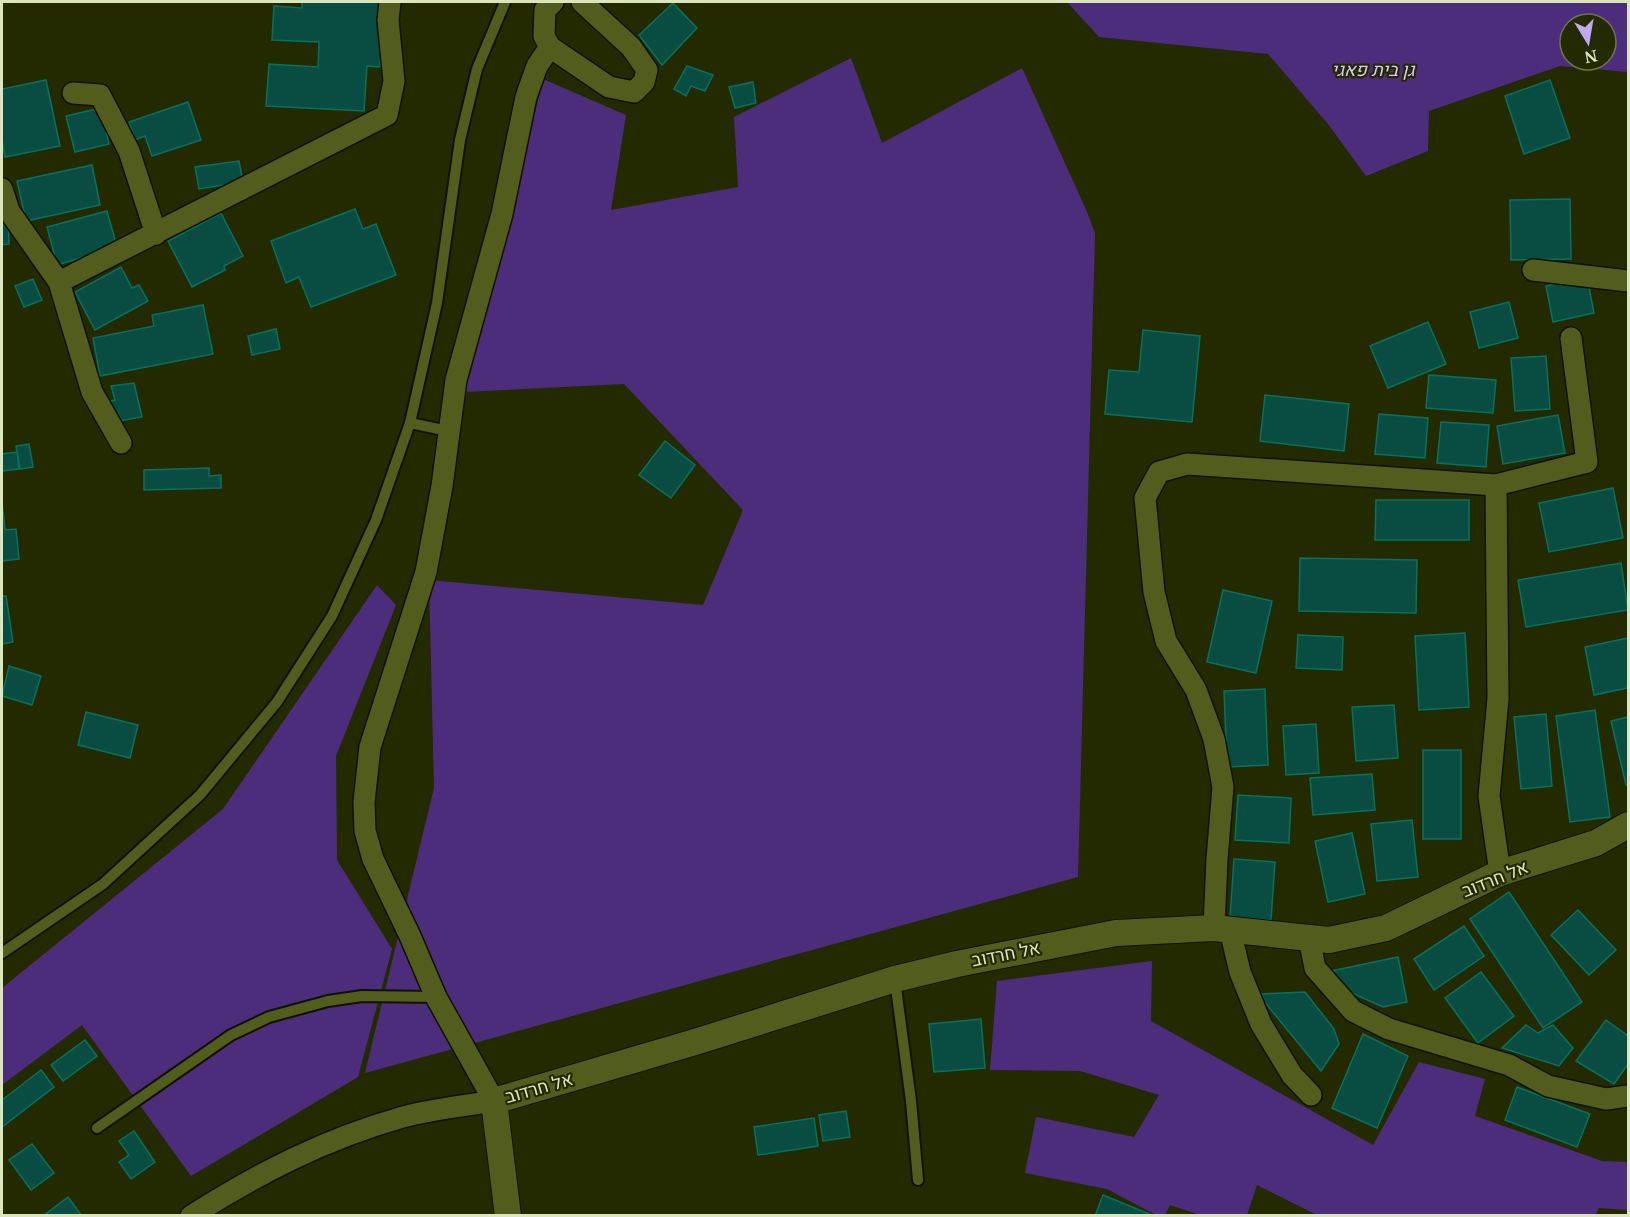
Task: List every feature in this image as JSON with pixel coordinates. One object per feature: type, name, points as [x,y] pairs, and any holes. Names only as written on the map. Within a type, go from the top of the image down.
[{"type":"street","points":[[59,282],[387,115],[394,81],[388,20],[390,2]]},
{"type":"street","points":[[553,2],[545,10],[544,36],[550,47],[609,87],[634,92],[644,82],[647,70],[631,47],[582,2]]},
{"type":"street","points":[[191,1215],[242,1184],[338,1138],[405,1116],[494,1101],[436,997],[373,858],[365,831],[364,802],[370,747],[426,572],[442,486],[456,380],[502,214],[526,97],[537,66],[550,47]]},
{"type":"street","points":[[73,93],[100,95],[129,152],[156,234]]},
{"type":"street","points":[[2,189],[9,211],[59,282],[93,392],[122,443]]},
{"type":"street","points":[[1533,270],[1629,281]]},
{"type":"street","points":[[1311,1095],[1292,1075],[1261,1024],[1222,929],[1217,859],[1223,787],[1214,739],[1196,690],[1166,641],[1154,592],[1145,498],[1158,472],[1188,464],[1496,484],[1587,462],[1571,338]]},
{"type":"street","points":[[1496,484],[1498,699],[1489,796],[1500,873]]},
{"type":"street","name":"אל חרדוב","points":[[508,1215],[494,1101],[695,1042],[895,979],[957,964],[1116,933],[1222,929],[1329,940],[1386,928],[1500,873],[1596,843],[1629,825]]},
{"type":"street","points":[[1309,938],[1315,968],[1353,1011],[1389,1029],[1509,1065],[1548,1086],[1606,1099],[1629,1096]]},
{"type":"lane","points":[[2,953],[103,884],[200,795],[277,702],[332,616],[376,520],[410,423],[437,303],[460,140],[477,69],[505,2]]},
{"type":"lane","points":[[410,423],[448,431]]},
{"type":"lane","points":[[895,979],[911,1101],[918,1180]]},
{"type":"lane","points":[[97,1128],[231,1035],[269,1017],[328,1001],[362,996],[436,997]]},
{"type":"green space","name":"גן בית פאגי","points":[[1067,2],[1628,2],[1628,72],[1618,71],[1618,12],[1558,12],[1558,67],[1429,111],[1428,151],[1366,176],[1328,124],[1268,54],[1099,37]]},
{"type":"green space","points":[[851,58],[882,143],[1022,68],[1095,233],[1078,877],[365,1073],[434,788],[429,580],[703,605],[743,510],[624,384],[462,392],[487,312],[543,79],[626,115],[611,210],[738,187],[734,117]]},
{"type":"green space","points":[[377,585],[396,605],[336,756],[337,860],[392,949],[358,1077],[191,1176],[82,1025],[2,1085],[2,988],[223,809]]},
{"type":"green space","points":[[1152,961],[1151,1021],[1373,1145],[1419,1062],[1485,1079],[1475,1116],[1602,1161],[1628,1162],[1628,1210],[1599,1208],[1595,1216],[1317,1215],[1257,1185],[1247,1215],[1200,1215],[1170,1205],[1165,1215],[1156,1215],[1107,1189],[1025,1173],[1036,1117],[1134,1137],[1159,1095],[1080,1071],[990,1070],[997,981]]},
{"type":"building","points":[[302,2],[383,2],[380,67],[367,66],[364,111],[266,106],[269,64],[318,67],[319,42],[272,40],[274,6],[302,8]]},
{"type":"building","points":[[673,3],[697,28],[662,65],[639,35]]},
{"type":"building","points":[[687,66],[713,75],[705,91],[691,86],[686,96],[674,89]]},
{"type":"building","points":[[46,80],[60,146],[5,157],[2,140],[2,89]]},
{"type":"building","points":[[1550,80],[1570,138],[1524,154],[1505,96]]},
{"type":"building","points":[[753,82],[756,103],[735,108],[729,87]]},
{"type":"building","points":[[188,102],[201,140],[152,156],[145,136],[135,140],[129,122]]},
{"type":"building","points":[[101,108],[109,144],[75,152],[66,116]]},
{"type":"building","points":[[239,161],[243,182],[199,189],[195,167]]},
{"type":"building","points":[[92,165],[100,205],[26,221],[17,181]]},
{"type":"building","points":[[1570,199],[1571,259],[1511,260],[1510,200]]},
{"type":"building","points":[[8,209],[9,244],[2,245],[2,210]]},
{"type":"building","points":[[355,209],[363,229],[376,224],[396,275],[311,307],[299,277],[286,283],[271,241]]},
{"type":"building","points":[[107,211],[117,247],[57,265],[47,227]]},
{"type":"building","points":[[221,213],[243,256],[224,266],[225,270],[192,287],[168,241]]},
{"type":"building","points":[[121,267],[132,288],[139,285],[148,301],[95,330],[75,292]]},
{"type":"building","points":[[1587,277],[1594,313],[1553,322],[1546,286]]},
{"type":"building","points":[[33,279],[42,300],[24,307],[15,286]]},
{"type":"building","points":[[1509,302],[1518,338],[1479,348],[1470,312]]},
{"type":"building","points":[[203,305],[213,354],[100,376],[93,338],[154,326],[152,315]]},
{"type":"building","points":[[1428,322],[1446,364],[1388,388],[1370,346]]},
{"type":"building","points":[[276,329],[280,349],[252,355],[248,336]]},
{"type":"building","points":[[1143,330],[1200,336],[1192,422],[1105,414],[1109,370],[1139,372]]},
{"type":"building","points":[[1546,356],[1550,409],[1515,411],[1511,358]]},
{"type":"building","points":[[1429,375],[1496,380],[1493,413],[1426,408]]},
{"type":"building","points":[[134,383],[142,417],[114,422],[110,401],[115,400],[111,386]]},
{"type":"building","points":[[1265,395],[1349,404],[1344,451],[1260,441]]},
{"type":"building","points":[[1379,414],[1428,418],[1425,458],[1375,454]]},
{"type":"building","points":[[1558,415],[1565,453],[1503,464],[1497,426]]},
{"type":"building","points":[[1441,422],[1489,425],[1486,467],[1437,463]]},
{"type":"building","points":[[665,441],[695,465],[671,498],[639,475]]},
{"type":"building","points":[[29,444],[33,467],[20,469],[16,446]]},
{"type":"building","points":[[17,452],[19,469],[2,471],[2,454]]},
{"type":"building","points":[[209,468],[209,476],[221,475],[221,488],[144,490],[144,470]]},
{"type":"building","points":[[1613,488],[1623,538],[1549,552],[1539,503]]},
{"type":"building","points":[[1376,500],[1469,500],[1469,540],[1375,540]]},
{"type":"building","points":[[2,501],[5,530],[16,529],[19,559],[2,561]]},
{"type":"building","points":[[1300,558],[1417,560],[1416,613],[1299,611]]},
{"type":"building","points":[[1621,563],[1628,610],[1526,627],[1518,580]]},
{"type":"building","points":[[1223,590],[1272,601],[1256,673],[1207,662]]},
{"type":"building","points":[[2,596],[6,596],[13,642],[2,644]]},
{"type":"building","points":[[1465,633],[1469,707],[1419,710],[1415,636]]},
{"type":"building","points":[[1298,635],[1343,637],[1342,670],[1296,668]]},
{"type":"building","points":[[1628,638],[1628,688],[1594,695],[1585,647]]},
{"type":"building","points":[[9,666],[41,676],[32,705],[2,696]]},
{"type":"building","points":[[1265,689],[1268,765],[1227,767],[1224,691]]},
{"type":"building","points":[[1394,705],[1398,758],[1356,761],[1352,707]]},
{"type":"building","points":[[1595,710],[1610,817],[1570,822],[1556,716]]},
{"type":"building","points":[[86,712],[138,725],[130,758],[78,745]]},
{"type":"building","points":[[1546,714],[1552,786],[1521,789],[1514,717]]},
{"type":"building","points":[[1628,717],[1628,785],[1626,785],[1611,721]]},
{"type":"building","points":[[1316,724],[1319,773],[1286,775],[1283,726]]},
{"type":"building","points":[[1423,750],[1461,750],[1461,839],[1423,839]]},
{"type":"building","points":[[1372,774],[1375,810],[1313,815],[1310,778]]},
{"type":"building","points":[[1238,795],[1291,798],[1289,843],[1235,840]]},
{"type":"building","points":[[1412,820],[1418,877],[1377,881],[1371,824]]},
{"type":"building","points":[[1352,833],[1365,894],[1328,902],[1315,841]]},
{"type":"building","points":[[1234,859],[1275,862],[1271,920],[1230,918]]},
{"type":"building","points":[[1509,892],[1582,1002],[1543,1028],[1470,919]]},
{"type":"building","points":[[1578,910],[1616,950],[1589,975],[1551,935]]},
{"type":"building","points":[[1464,926],[1484,956],[1434,990],[1414,959]]},
{"type":"building","points":[[1398,957],[1407,1002],[1383,1007],[1338,987],[1331,971]]},
{"type":"building","points":[[1481,972],[1514,1016],[1478,1043],[1445,998]]},
{"type":"building","points":[[1305,992],[1334,1029],[1339,1044],[1321,1071],[1258,994]]},
{"type":"building","points":[[981,1019],[985,1068],[934,1072],[929,1024]]},
{"type":"building","points":[[1606,1020],[1628,1036],[1628,1064],[1614,1084],[1576,1061]]},
{"type":"building","points":[[1526,1025],[1538,1033],[1553,1025],[1573,1048],[1559,1066],[1502,1048]]},
{"type":"building","points":[[1363,1034],[1408,1056],[1377,1128],[1332,1108]]},
{"type":"building","points":[[85,1040],[97,1056],[63,1081],[51,1065]]},
{"type":"building","points":[[41,1070],[54,1087],[2,1127],[2,1100]]},
{"type":"building","points":[[1517,1087],[1590,1114],[1577,1147],[1505,1120]]},
{"type":"building","points":[[846,1111],[850,1137],[823,1141],[819,1115]]},
{"type":"building","points":[[814,1118],[818,1146],[758,1155],[754,1127]]},
{"type":"building","points":[[134,1131],[155,1162],[131,1179],[119,1162],[129,1155],[119,1141]]},
{"type":"building","points":[[32,1144],[54,1173],[31,1190],[9,1160]]},
{"type":"building","points":[[1103,1195],[1154,1216],[1095,1216]]},
{"type":"building","points":[[68,1197],[82,1216],[43,1216]]}]
